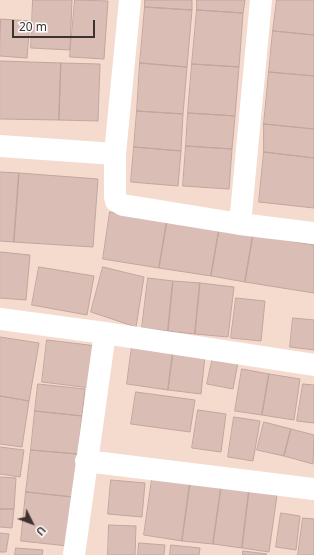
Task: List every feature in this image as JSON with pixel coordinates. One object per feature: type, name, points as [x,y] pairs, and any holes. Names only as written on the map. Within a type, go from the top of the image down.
[{"type":"street","points":[[130,0],[115,154],[116,200],[123,205],[240,224],[314,233]]},
{"type":"street","points":[[240,224],[261,0]]},
{"type":"street","points":[[0,146],[115,154]]},
{"type":"street","points":[[0,319],[105,333],[314,365]]},
{"type":"street","points":[[74,555],[105,333]]},
{"type":"street","points":[[86,461],[314,489]]},
{"type":"building","points":[[33,0],[72,0],[70,50],[31,48]]},
{"type":"building","points":[[75,0],[108,1],[104,59],[70,57]]},
{"type":"building","points":[[145,0],[192,0],[192,10],[145,7]]},
{"type":"building","points":[[197,0],[245,0],[243,13],[197,10]]},
{"type":"building","points":[[277,0],[314,0],[314,35],[273,31]]},
{"type":"building","points":[[145,7],[192,10],[187,67],[140,63]]},
{"type":"building","points":[[197,10],[243,13],[239,67],[192,64]]},
{"type":"building","points":[[1,19],[30,21],[27,58],[0,56]]},
{"type":"building","points":[[273,31],[314,35],[314,76],[269,72]]},
{"type":"building","points":[[0,61],[61,63],[59,120],[0,119]]},
{"type":"building","points":[[61,63],[100,64],[98,121],[59,120]]},
{"type":"building","points":[[140,63],[187,67],[183,114],[137,111]]},
{"type":"building","points":[[192,64],[239,67],[235,116],[188,113]]},
{"type":"building","points":[[269,72],[314,76],[314,129],[264,124]]},
{"type":"building","points":[[137,111],[183,114],[181,151],[134,147]]},
{"type":"building","points":[[188,113],[235,116],[232,149],[186,146]]},
{"type":"building","points":[[264,124],[314,129],[314,158],[264,152]]},
{"type":"building","points":[[186,146],[232,149],[229,189],[183,186]]},
{"type":"building","points":[[134,147],[181,151],[178,186],[131,182]]},
{"type":"building","points":[[264,152],[314,158],[314,208],[259,202]]},
{"type":"building","points":[[0,172],[19,173],[14,242],[0,241]]},
{"type":"building","points":[[19,173],[98,179],[93,247],[14,242]]},
{"type":"building","points":[[110,212],[167,221],[159,268],[103,259]]},
{"type":"building","points":[[167,221],[219,230],[211,276],[159,268]]},
{"type":"building","points":[[219,230],[253,235],[245,282],[211,276]]},
{"type":"building","points":[[253,235],[314,245],[314,293],[245,282]]},
{"type":"building","points":[[0,252],[30,255],[26,300],[0,298]]},
{"type":"building","points":[[39,267],[94,276],[87,315],[32,305]]},
{"type":"building","points":[[103,267],[144,277],[136,327],[91,312]]},
{"type":"building","points":[[148,278],[173,281],[168,331],[142,328]]},
{"type":"building","points":[[173,281],[200,283],[195,334],[168,331]]},
{"type":"building","points":[[200,283],[234,287],[228,337],[195,334]]},
{"type":"building","points":[[236,298],[265,301],[261,341],[231,338]]},
{"type":"building","points":[[293,318],[314,320],[314,350],[290,347]]},
{"type":"building","points":[[0,337],[39,343],[29,401],[0,396]]},
{"type":"building","points":[[47,340],[97,346],[91,388],[42,382]]},
{"type":"building","points":[[132,346],[173,352],[168,390],[127,384]]},
{"type":"building","points":[[173,352],[205,356],[201,394],[168,390]]},
{"type":"building","points":[[214,352],[239,357],[233,389],[207,384]]},
{"type":"building","points":[[242,369],[269,374],[262,415],[235,411]]},
{"type":"building","points":[[269,374],[300,379],[294,420],[262,415]]},
{"type":"building","points":[[38,384],[85,389],[82,416],[35,411]]},
{"type":"building","points":[[303,384],[314,385],[314,423],[297,421]]},
{"type":"building","points":[[136,392],[195,400],[190,432],[131,424]]},
{"type":"building","points":[[0,396],[29,401],[22,447],[0,444]]},
{"type":"building","points":[[198,410],[226,414],[221,452],[192,448]]},
{"type":"building","points":[[35,411],[82,416],[78,454],[31,450]]},
{"type":"building","points":[[234,417],[260,421],[253,461],[228,457]]},
{"type":"building","points":[[264,422],[291,429],[284,456],[257,450]]},
{"type":"building","points":[[291,429],[314,435],[313,464],[284,456]]},
{"type":"building","points":[[0,447],[24,450],[20,477],[0,474]]},
{"type":"building","points":[[31,450],[78,454],[73,497],[26,492]]},
{"type":"building","points":[[0,477],[16,478],[14,509],[0,509]]},
{"type":"building","points":[[152,479],[190,483],[182,541],[144,535]]},
{"type":"building","points":[[111,480],[145,483],[142,517],[108,514]]},
{"type":"building","points":[[190,483],[221,488],[213,544],[182,541]]},
{"type":"building","points":[[221,488],[249,491],[242,548],[213,544]]},
{"type":"building","points":[[249,491],[277,495],[269,552],[242,548]]},
{"type":"building","points":[[26,492],[73,497],[68,546],[21,541]]},
{"type":"building","points":[[0,509],[14,509],[12,528],[0,527]]},
{"type":"building","points":[[281,513],[300,516],[296,550],[276,547]]},
{"type":"building","points":[[303,518],[314,519],[314,555],[298,555]]},
{"type":"building","points":[[109,525],[136,526],[135,555],[108,555]]},
{"type":"building","points":[[0,533],[9,534],[6,552],[0,552]]},
{"type":"building","points":[[139,543],[165,545],[164,555],[138,555]]},
{"type":"building","points":[[171,545],[200,548],[199,555],[170,555]]},
{"type":"building","points":[[16,548],[43,550],[42,555],[15,555]]},
{"type":"building","points":[[243,551],[267,554],[243,555]]}]
